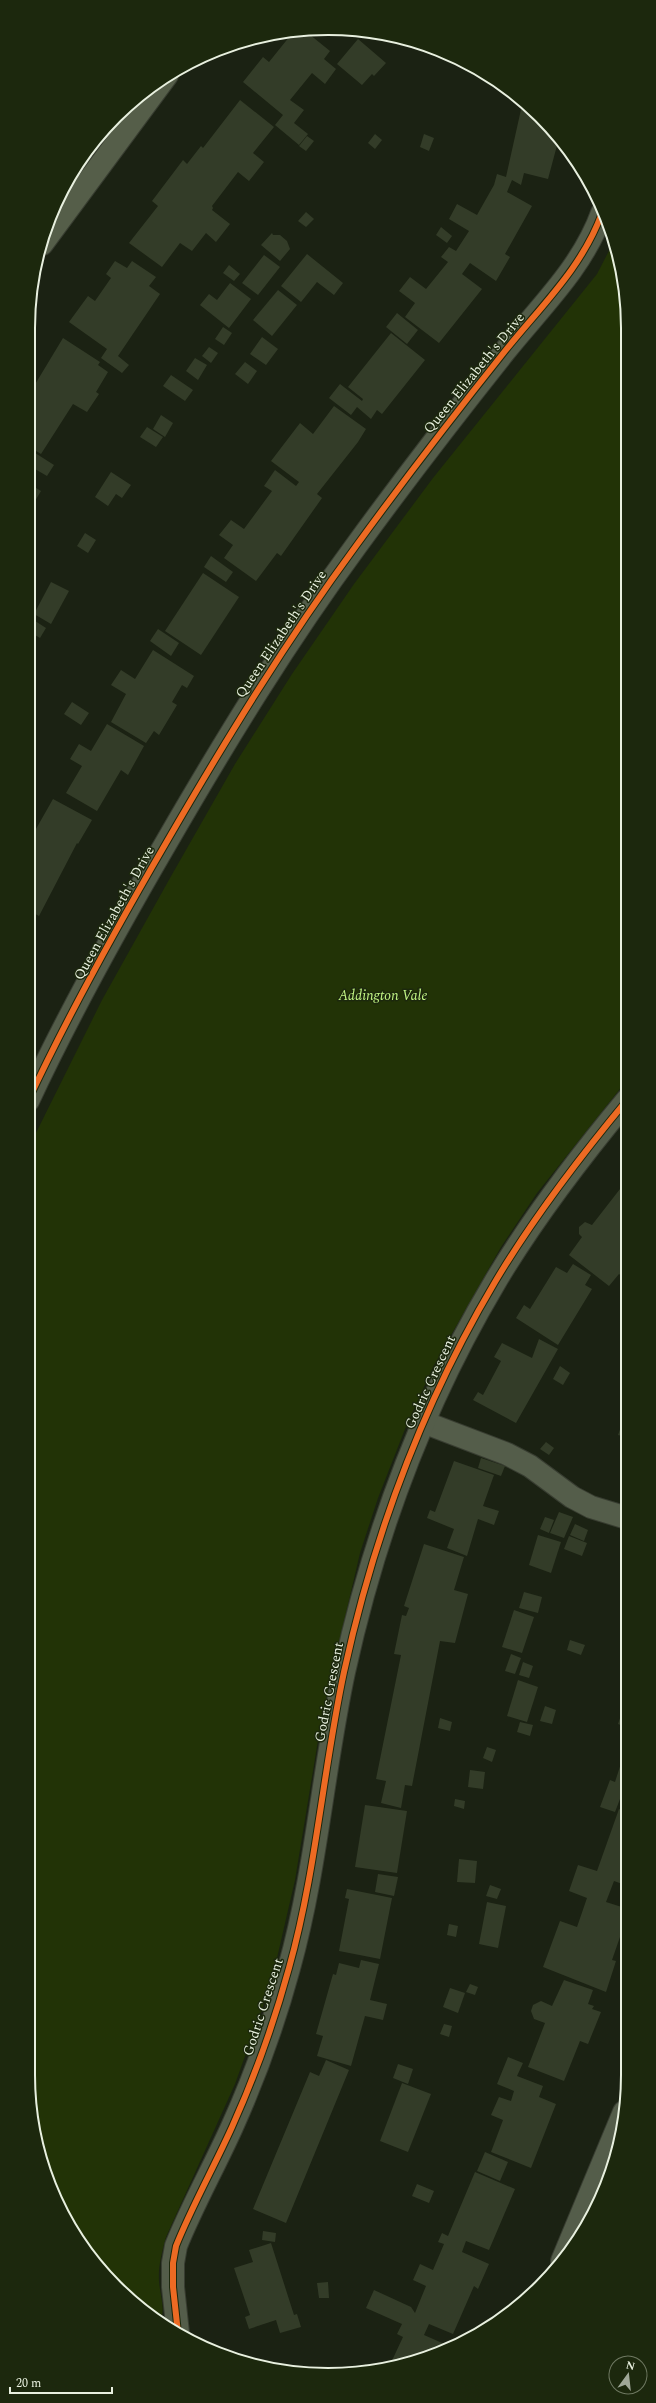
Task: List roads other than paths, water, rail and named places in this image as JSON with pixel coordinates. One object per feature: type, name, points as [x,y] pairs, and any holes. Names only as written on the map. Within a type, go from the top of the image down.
[{"type":"street","points":[[57,216],[153,93]]},
{"type":"street","name":"Queen Elizabeth's Drive","points":[[35,1088],[132,902],[226,740],[265,678],[306,617],[412,471],[514,340],[576,266],[591,240],[600,218]]},
{"type":"street","name":"Godric Crescent","points":[[177,2327],[173,2288],[173,2263],[176,2246],[243,2101],[278,2007],[299,1926],[338,1700],[360,1602],[388,1512],[423,1422],[467,1330],[498,1276],[559,1186],[621,1108]]},
{"type":"street","name":"Godric Crescent","points":[[423,1422],[507,1454],[530,1466],[572,1497],[590,1507],[621,1516]]},
{"type":"street","points":[[571,2239],[614,2135]]},
{"type":"park label","name":"Addington Vale","points":[[383,995]]}]
